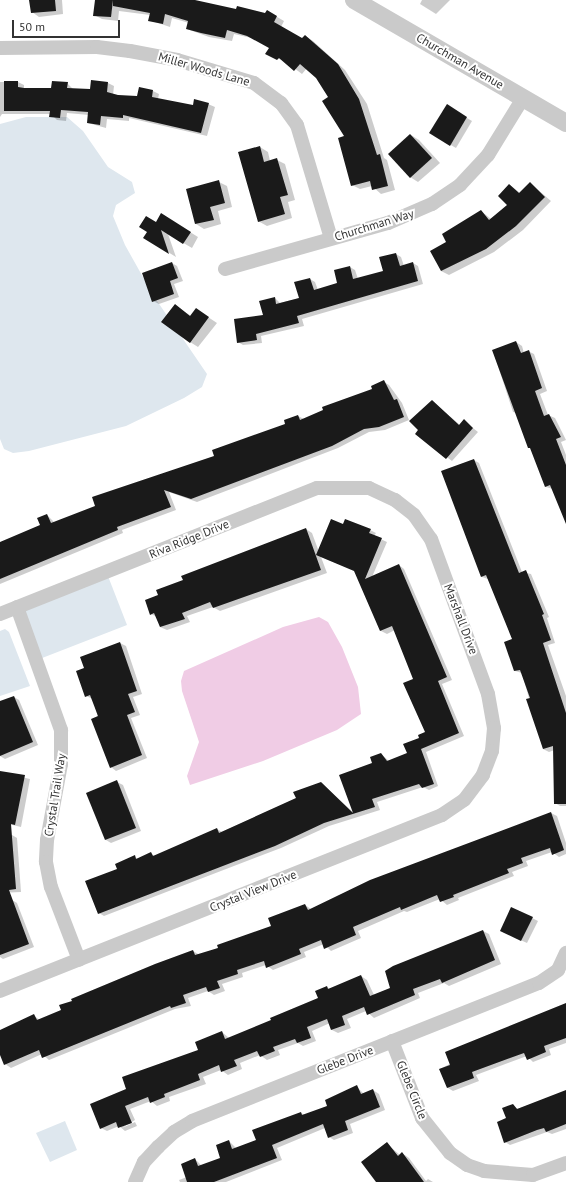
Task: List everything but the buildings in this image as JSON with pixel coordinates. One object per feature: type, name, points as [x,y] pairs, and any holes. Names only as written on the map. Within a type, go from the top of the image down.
[{"type":"street","name":"Churchman Avenue","points":[[354,0],[566,123]]},
{"type":"street","name":"Miller Woods Lane","points":[[0,48],[97,47],[130,50],[177,60],[254,83],[282,103],[297,125],[331,238]]},
{"type":"street","name":"Churchman Way","points":[[225,269],[414,214],[449,193],[488,155],[524,98]]},
{"type":"street","name":"Riva Ridge Drive","points":[[0,614],[317,488],[359,486],[382,493]]},
{"type":"street","name":"Marshall Drive","points":[[382,493],[414,515],[430,539],[493,713],[494,740],[487,767]]},
{"type":"street","name":"Crystal Trail Way","points":[[17,607],[61,730],[61,764],[47,840],[46,862],[51,886],[79,960]]},
{"type":"street","name":"Crystal View Drive","points":[[0,991],[442,815],[473,790],[487,767]]},
{"type":"street","name":"Glebe Drive","points":[[135,1182],[144,1162],[158,1147],[174,1132],[192,1121],[540,982],[558,970],[566,953]]},
{"type":"street","name":"Glebe Circle","points":[[392,1041],[422,1118],[450,1153],[467,1165],[484,1171],[533,1175],[566,1163]]},
{"type":"shaded area","points":[[26,117],[67,117],[83,131],[108,167],[132,182],[135,193],[116,205],[113,216],[125,245],[153,295],[207,374],[202,387],[184,398],[126,426],[29,451],[13,453],[4,449],[0,439],[0,124]]},
{"type":"shaded area","points":[[106,571],[127,625],[37,660],[17,607]]},
{"type":"shaded area","points":[[319,617],[328,622],[342,647],[358,687],[361,714],[337,730],[263,761],[190,785],[187,776],[199,742],[182,691],[181,681],[184,671],[283,627]]},
{"type":"shaded area","points":[[5,629],[9,632],[30,686],[0,696],[0,631]]},
{"type":"shaded area","points":[[65,1121],[77,1150],[50,1162],[36,1133]]}]
